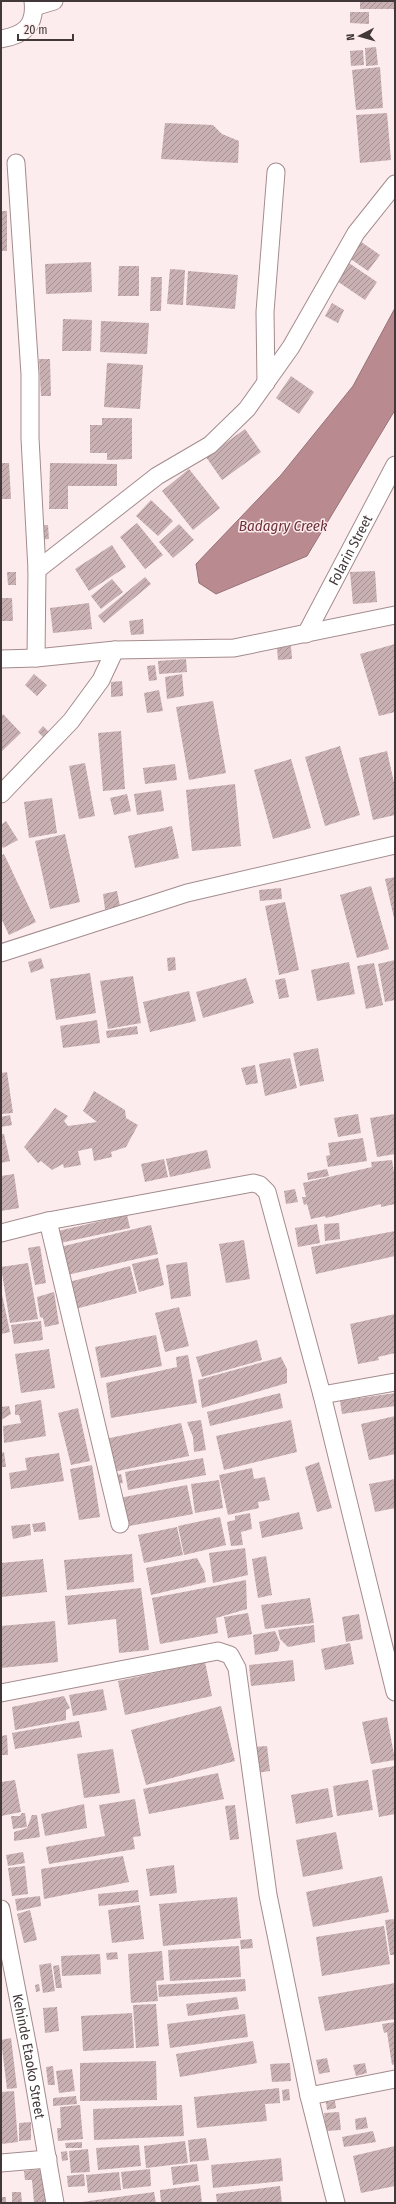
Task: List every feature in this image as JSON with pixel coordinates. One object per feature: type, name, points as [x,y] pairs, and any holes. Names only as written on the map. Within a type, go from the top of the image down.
[{"type":"street","points":[[1,39],[20,35],[28,27],[34,4],[54,1]]},
{"type":"street","points":[[16,163],[30,374],[30,438],[37,570],[36,658]]},
{"type":"street","points":[[266,383],[265,312],[276,172]]},
{"type":"street","points":[[37,570],[157,476],[210,445],[247,410],[291,347],[356,233],[395,184]]},
{"type":"street","name":"Folarin Street","points":[[306,634],[395,465]]},
{"type":"street","points":[[1,659],[36,658],[116,650],[234,648],[395,615]]},
{"type":"street","points":[[1,794],[72,721],[101,680],[116,650]]},
{"type":"street","points":[[1,953],[187,893],[395,845]]},
{"type":"street","points":[[1,1233],[48,1221],[253,1183],[260,1185],[267,1192],[322,1395],[395,1692]]},
{"type":"street","points":[[48,1221],[120,1524]]},
{"type":"street","points":[[322,1395],[395,1382]]},
{"type":"street","points":[[1,1693],[218,1651],[230,1655],[237,1668],[268,1895],[310,2096],[336,2203]]},
{"type":"street","name":"Kehinde Etaoko Street","points":[[1,1909],[55,2203]]},
{"type":"street","points":[[310,2096],[395,2079]]},
{"type":"street","points":[[1,2163],[48,2159]]},
{"type":"water","name":"Badagry Creek","points":[[395,308],[395,410],[307,556],[216,594],[199,583],[196,564],[281,475],[353,386]]},
{"type":"building","points":[[360,1],[395,1],[395,9],[360,9]]},
{"type":"building","points":[[350,12],[369,12],[369,24],[350,23]]},
{"type":"building","points":[[376,47],[378,65],[366,66],[365,48]]},
{"type":"building","points":[[363,50],[364,65],[351,66],[350,51]]},
{"type":"building","points":[[380,67],[383,108],[356,110],[352,70]]},
{"type":"building","points":[[387,113],[391,160],[360,163],[356,115]]},
{"type":"building","points":[[165,123],[213,125],[222,134],[239,141],[238,163],[161,159]]},
{"type":"building","points":[[1,211],[7,211],[7,251],[1,251]]},
{"type":"building","points":[[357,239],[380,255],[368,271],[345,255]]},
{"type":"building","points":[[346,261],[377,282],[365,300],[334,279]]},
{"type":"building","points":[[91,262],[92,292],[46,294],[45,264]]},
{"type":"building","points":[[119,266],[139,266],[139,296],[118,296]]},
{"type":"building","points":[[170,269],[185,270],[183,305],[167,304]]},
{"type":"building","points":[[188,271],[238,275],[235,309],[186,305]]},
{"type":"building","points":[[151,277],[162,277],[161,311],[150,311]]},
{"type":"building","points":[[332,303],[344,310],[338,323],[325,316]]},
{"type":"building","points":[[63,319],[92,320],[91,351],[62,351]]},
{"type":"building","points":[[101,321],[149,323],[147,354],[100,352]]},
{"type":"building","points":[[39,359],[50,359],[51,396],[41,396]]},
{"type":"building","points":[[107,363],[143,365],[140,409],[104,407]]},
{"type":"building","points":[[291,376],[314,392],[299,414],[276,398]]},
{"type":"building","points":[[102,418],[132,418],[132,459],[107,460],[107,453],[90,453],[90,425],[102,425]]},
{"type":"building","points":[[245,429],[261,452],[222,480],[206,457]]},
{"type":"building","points":[[1,463],[9,463],[11,499],[1,499]]},
{"type":"building","points":[[50,463],[117,464],[117,486],[68,486],[68,509],[49,509]]},
{"type":"building","points":[[189,469],[220,508],[193,530],[162,491]]},
{"type":"building","points":[[151,500],[173,521],[158,536],[136,516]]},
{"type":"building","points":[[137,523],[163,555],[145,569],[120,537]]},
{"type":"building","points":[[179,524],[194,540],[173,558],[159,542]]},
{"type":"building","points":[[48,525],[49,539],[37,540],[36,526]]},
{"type":"building","points":[[112,545],[126,567],[89,591],[75,569]]},
{"type":"building","points":[[375,571],[377,602],[353,604],[350,572]]},
{"type":"building","points":[[7,572],[16,572],[16,585],[8,585]]},
{"type":"building","points":[[145,577],[151,584],[104,623],[98,616]]},
{"type":"building","points":[[112,579],[123,592],[101,609],[91,596]]},
{"type":"building","points":[[1,598],[12,598],[13,621],[1,621]]},
{"type":"building","points":[[89,603],[92,629],[53,633],[50,608]]},
{"type":"building","points":[[143,619],[144,634],[131,635],[129,621]]},
{"type":"building","points":[[395,644],[395,712],[379,716],[360,654]]},
{"type":"building","points":[[291,646],[292,659],[278,660],[277,648]]},
{"type":"building","points":[[186,659],[187,672],[159,674],[158,661]]},
{"type":"building","points":[[155,665],[157,680],[149,681],[147,666]]},
{"type":"building","points":[[34,674],[47,685],[37,696],[25,685]]},
{"type":"building","points":[[182,674],[184,696],[167,699],[165,677]]},
{"type":"building","points":[[122,681],[123,696],[111,697],[111,682]]},
{"type":"building","points":[[159,690],[163,711],[147,713],[144,693]]},
{"type":"building","points":[[213,701],[226,773],[189,780],[176,707]]},
{"type":"building","points":[[3,714],[21,733],[1,752],[1,717]]},
{"type":"building","points":[[43,726],[50,733],[44,738],[38,732]]},
{"type":"building","points":[[121,731],[125,789],[103,791],[98,733]]},
{"type":"building","points":[[340,746],[360,815],[325,826],[305,757]]},
{"type":"building","points":[[387,751],[395,787],[395,815],[373,820],[359,758]]},
{"type":"building","points":[[291,759],[311,828],[273,839],[254,770]]},
{"type":"building","points":[[85,763],[95,816],[79,819],[69,766]]},
{"type":"building","points":[[175,764],[177,780],[145,784],[143,768]]},
{"type":"building","points":[[235,784],[241,846],[192,851],[186,790]]},
{"type":"building","points":[[161,790],[164,811],[137,815],[134,794]]},
{"type":"building","points":[[127,794],[131,811],[114,815],[110,798]]},
{"type":"building","points":[[52,798],[57,833],[29,838],[24,802]]},
{"type":"building","points":[[6,821],[18,840],[3,848],[1,844],[1,825]]},
{"type":"building","points":[[172,826],[179,858],[135,868],[128,836]]},
{"type":"building","points":[[65,834],[80,902],[50,909],[35,841]]},
{"type":"building","points":[[4,854],[36,922],[9,935],[1,918],[1,856]]},
{"type":"building","points":[[395,877],[395,918],[394,918],[385,879]]},
{"type":"building","points":[[371,886],[389,949],[357,958],[340,895]]},
{"type":"building","points":[[281,888],[282,899],[260,901],[259,890]]},
{"type":"building","points":[[117,891],[120,906],[105,909],[103,894]]},
{"type":"building","points":[[285,902],[299,970],[279,975],[265,906]]},
{"type":"building","points":[[175,957],[176,970],[168,971],[167,958]]},
{"type":"building","points":[[41,958],[44,968],[31,973],[28,962]]},
{"type":"building","points":[[395,960],[395,1000],[385,1002],[378,964]]},
{"type":"building","points":[[349,962],[355,994],[317,1001],[311,970]]},
{"type":"building","points":[[374,963],[383,1005],[366,1009],[357,966]]},
{"type":"building","points":[[90,973],[96,1013],[56,1020],[50,979]]},
{"type":"building","points":[[133,976],[141,1023],[108,1029],[100,981]]},
{"type":"building","points":[[246,978],[254,1003],[203,1018],[196,992]]},
{"type":"building","points":[[285,978],[289,997],[279,999],[275,980]]},
{"type":"building","points":[[189,991],[196,1021],[150,1032],[143,1002]]},
{"type":"building","points":[[97,1020],[100,1043],[63,1048],[60,1026]]},
{"type":"building","points":[[137,1026],[138,1034],[107,1038],[106,1031]]},
{"type":"building","points":[[318,1048],[324,1081],[300,1086],[293,1053]]},
{"type":"building","points":[[290,1058],[297,1088],[265,1096],[259,1064]]},
{"type":"building","points":[[255,1065],[258,1083],[246,1085],[241,1068]]},
{"type":"building","points":[[7,1072],[13,1113],[1,1114],[1,1073]]},
{"type":"building","points":[[94,1091],[125,1110],[126,1118],[138,1125],[126,1147],[111,1152],[112,1157],[94,1161],[92,1148],[78,1151],[81,1165],[64,1168],[63,1164],[52,1170],[41,1161],[38,1163],[24,1147],[55,1108],[68,1116],[64,1121],[68,1126],[97,1122],[83,1111]]},
{"type":"building","points":[[358,1114],[361,1133],[338,1137],[334,1118]]},
{"type":"building","points":[[395,1114],[395,1154],[377,1157],[370,1118]]},
{"type":"building","points":[[10,1115],[12,1125],[1,1127],[1,1117]]},
{"type":"building","points":[[1,1134],[4,1134],[10,1161],[1,1163]]},
{"type":"building","points":[[363,1138],[367,1161],[328,1167],[326,1156],[330,1155],[328,1143]]},
{"type":"building","points":[[207,1150],[211,1168],[170,1177],[166,1159]]},
{"type":"building","points":[[164,1159],[168,1177],[145,1182],[141,1164]]},
{"type":"building","points":[[392,1160],[395,1178],[395,1204],[381,1207],[381,1204],[326,1218],[325,1216],[311,1219],[307,1204],[304,1205],[302,1197],[306,1197],[303,1183],[372,1167],[371,1162]]},
{"type":"building","points":[[327,1169],[329,1176],[308,1180],[307,1173]]},
{"type":"building","points":[[14,1174],[19,1208],[1,1211],[1,1176]]},
{"type":"building","points":[[295,1189],[298,1202],[286,1204],[284,1191]]},
{"type":"building","points":[[127,1215],[130,1228],[60,1243],[58,1231]]},
{"type":"building","points":[[339,1223],[340,1239],[325,1241],[324,1224]]},
{"type":"building","points":[[317,1224],[320,1243],[298,1247],[295,1228]]},
{"type":"building","points":[[151,1225],[158,1254],[67,1275],[60,1247]]},
{"type":"building","points":[[395,1231],[395,1256],[316,1274],[311,1247]]},
{"type":"building","points":[[244,1240],[250,1279],[226,1283],[219,1244]]},
{"type":"building","points":[[40,1246],[46,1283],[35,1285],[28,1248]]},
{"type":"building","points":[[158,1258],[164,1285],[139,1292],[132,1264]]},
{"type":"building","points":[[187,1262],[191,1296],[171,1299],[166,1265]]},
{"type":"building","points":[[28,1263],[38,1319],[10,1323],[1,1267]]},
{"type":"building","points":[[130,1266],[137,1293],[75,1309],[69,1282]]},
{"type":"building","points":[[1,1290],[10,1332],[1,1334]]},
{"type":"building","points":[[54,1292],[59,1324],[45,1327],[43,1318],[40,1317],[37,1297]]},
{"type":"building","points":[[179,1307],[189,1346],[165,1352],[155,1313]]},
{"type":"building","points":[[395,1314],[395,1353],[378,1357],[379,1360],[358,1364],[350,1324]]},
{"type":"building","points":[[41,1321],[43,1340],[14,1344],[11,1325]]},
{"type":"building","points":[[156,1335],[162,1366],[101,1378],[95,1347]]},
{"type":"building","points":[[257,1340],[262,1360],[202,1377],[196,1357]]},
{"type":"building","points":[[49,1349],[55,1388],[21,1393],[15,1354]]},
{"type":"building","points":[[188,1355],[197,1403],[111,1418],[106,1383],[177,1367],[176,1357]]},
{"type":"building","points":[[281,1357],[287,1369],[287,1383],[202,1408],[198,1380]]},
{"type":"building","points":[[280,1393],[283,1408],[210,1426],[207,1412]]},
{"type":"building","points":[[395,1393],[395,1406],[342,1414],[340,1401]]},
{"type":"building","points":[[41,1400],[46,1436],[4,1443],[3,1426],[21,1423],[19,1415],[15,1415],[15,1405]]},
{"type":"building","points":[[9,1406],[11,1414],[1,1420],[1,1407]]},
{"type":"building","points":[[78,1408],[90,1461],[71,1465],[58,1413]]},
{"type":"building","points":[[395,1416],[395,1454],[369,1460],[361,1424]]},
{"type":"building","points":[[201,1420],[206,1450],[194,1452],[193,1437],[187,1422]]},
{"type":"building","points":[[291,1420],[297,1452],[224,1470],[216,1436]]},
{"type":"building","points":[[181,1423],[189,1456],[113,1472],[105,1439]]},
{"type":"building","points":[[4,1452],[6,1467],[1,1467],[1,1453]]},
{"type":"building","points":[[59,1453],[64,1481],[11,1489],[9,1473],[27,1470],[25,1458]]},
{"type":"building","points":[[203,1458],[206,1475],[128,1490],[125,1472]]},
{"type":"building","points":[[319,1462],[332,1508],[317,1512],[305,1467]]},
{"type":"building","points":[[92,1465],[100,1517],[79,1520],[70,1469]]},
{"type":"building","points":[[252,1468],[254,1479],[265,1477],[270,1500],[258,1502],[259,1508],[228,1515],[219,1475]]},
{"type":"building","points":[[121,1474],[123,1483],[115,1484],[114,1475]]},
{"type":"building","points":[[395,1479],[395,1508],[375,1512],[369,1484]]},
{"type":"building","points":[[219,1480],[223,1508],[195,1513],[191,1484]]},
{"type":"building","points":[[187,1485],[193,1514],[124,1527],[119,1498]]},
{"type":"building","points":[[299,1512],[303,1529],[262,1538],[259,1522]]},
{"type":"building","points":[[250,1513],[252,1529],[241,1532],[243,1545],[231,1546],[227,1522],[235,1520],[235,1516]]},
{"type":"building","points":[[220,1517],[226,1545],[184,1555],[178,1526]]},
{"type":"building","points":[[45,1522],[46,1531],[34,1532],[32,1524]]},
{"type":"building","points":[[30,1524],[31,1535],[13,1539],[11,1526]]},
{"type":"building","points":[[177,1527],[183,1555],[144,1563],[138,1535]]},
{"type":"building","points":[[245,1548],[248,1575],[213,1583],[209,1553]]},
{"type":"building","points":[[132,1554],[134,1582],[67,1590],[64,1560]]},
{"type":"building","points":[[266,1556],[272,1595],[258,1598],[252,1559]]},
{"type":"building","points":[[197,1558],[204,1571],[206,1582],[151,1595],[146,1568]]},
{"type":"building","points":[[43,1559],[47,1592],[1,1597],[1,1563]]},
{"type":"building","points":[[246,1580],[247,1609],[216,1618],[218,1633],[160,1644],[152,1598]]},
{"type":"building","points":[[141,1588],[149,1650],[119,1653],[116,1619],[68,1625],[65,1596]]},
{"type":"building","points":[[310,1598],[314,1623],[265,1629],[261,1605]]},
{"type":"building","points":[[248,1613],[252,1634],[228,1638],[224,1617]]},
{"type":"building","points":[[359,1614],[363,1639],[346,1642],[342,1617]]},
{"type":"building","points":[[55,1621],[58,1662],[1,1668],[1,1626]]},
{"type":"building","points":[[314,1625],[315,1642],[288,1647],[280,1639],[278,1630]]},
{"type":"building","points":[[275,1631],[280,1643],[278,1651],[255,1655],[253,1635]]},
{"type":"building","points":[[350,1643],[354,1664],[325,1670],[321,1649]]},
{"type":"building","points":[[293,1660],[295,1681],[251,1686],[249,1665]]},
{"type":"building","points":[[205,1662],[212,1696],[125,1715],[118,1681]]},
{"type":"building","points":[[103,1689],[107,1710],[73,1716],[69,1695]]},
{"type":"building","points":[[64,1696],[70,1708],[66,1710],[66,1720],[15,1730],[12,1707]]},
{"type":"building","points":[[221,1706],[235,1761],[146,1785],[131,1730]]},
{"type":"building","points":[[387,1717],[395,1760],[371,1764],[362,1722]]},
{"type":"building","points":[[79,1721],[82,1737],[15,1749],[12,1733]]},
{"type":"building","points":[[7,1735],[8,1755],[1,1755],[1,1736]]},
{"type":"building","points":[[267,1746],[270,1771],[256,1773],[253,1747]]},
{"type":"building","points":[[113,1749],[120,1793],[84,1798],[77,1754]]},
{"type":"building","points":[[395,1766],[395,1814],[379,1817],[372,1770]]},
{"type":"building","points":[[218,1773],[224,1799],[149,1814],[143,1789]]},
{"type":"building","points":[[15,1780],[21,1812],[1,1816],[1,1782]]},
{"type":"building","points":[[368,1780],[373,1810],[337,1816],[333,1786]]},
{"type":"building","points":[[328,1788],[333,1817],[296,1824],[291,1795]]},
{"type":"building","points":[[135,1799],[141,1836],[133,1837],[135,1849],[49,1864],[46,1847],[105,1836],[99,1805]]},
{"type":"building","points":[[84,1804],[87,1828],[45,1836],[41,1814]]},
{"type":"building","points":[[235,1805],[239,1839],[230,1840],[225,1806]]},
{"type":"building","points":[[22,1813],[25,1813],[27,1827],[13,1829],[11,1816],[20,1816]]},
{"type":"building","points":[[32,1815],[37,1815],[40,1837],[14,1841],[14,1832],[27,1828]]},
{"type":"building","points":[[336,1832],[343,1869],[303,1877],[296,1840]]},
{"type":"building","points":[[23,1852],[25,1863],[8,1866],[6,1855]]},
{"type":"building","points":[[123,1856],[129,1882],[44,1899],[41,1869]]},
{"type":"building","points":[[174,1865],[177,1893],[150,1896],[146,1869]]},
{"type":"building","points":[[25,1866],[28,1894],[12,1896],[8,1868]]},
{"type":"building","points":[[382,1876],[389,1912],[313,1927],[306,1892]]},
{"type":"building","points":[[138,1890],[139,1902],[99,1906],[98,1894]]},
{"type":"building","points":[[40,1896],[41,1906],[17,1911],[15,1899]]},
{"type":"building","points":[[237,1897],[241,1938],[163,1946],[159,1904]]},
{"type":"building","points":[[140,1905],[144,1939],[112,1943],[108,1910]]},
{"type":"building","points":[[30,1910],[37,1940],[24,1943],[17,1914]]},
{"type":"building","points":[[395,1919],[395,1955],[390,1955],[385,1920]]},
{"type":"building","points":[[384,1926],[390,1964],[322,1976],[316,1937]]},
{"type":"building","points":[[252,1939],[253,1948],[241,1949],[240,1940]]},
{"type":"building","points":[[239,1946],[241,1977],[170,1981],[168,1950]]},
{"type":"building","points":[[162,1951],[164,1980],[156,1981],[158,2001],[131,2003],[128,1954]]},
{"type":"building","points":[[117,1952],[118,1959],[107,1960],[106,1953]]},
{"type":"building","points":[[100,1954],[101,1974],[62,1976],[61,1956]]},
{"type":"building","points":[[51,1963],[55,1991],[43,1993],[39,1965]]},
{"type":"building","points":[[59,1965],[62,1988],[56,1988],[53,1966]]},
{"type":"building","points":[[245,1979],[246,1991],[159,1997],[158,1985]]},
{"type":"building","points":[[395,1983],[395,2019],[325,2031],[318,1997]]},
{"type":"building","points":[[39,1984],[40,1991],[36,1992],[35,1985]]},
{"type":"building","points":[[237,1997],[239,2009],[188,2016],[186,2004]]},
{"type":"building","points":[[156,2004],[159,2046],[136,2048],[133,2005]]},
{"type":"building","points":[[57,2007],[59,2031],[45,2033],[43,2008]]},
{"type":"building","points":[[132,2013],[134,2048],[83,2051],[81,2016]]},
{"type":"building","points":[[245,2014],[248,2037],[170,2048],[167,2024]]},
{"type":"building","points":[[395,2022],[395,2064],[392,2065],[387,2032],[384,2033],[382,2024]]},
{"type":"building","points":[[11,2038],[17,2088],[7,2089],[1,2040]]},
{"type":"building","points":[[253,2041],[257,2063],[180,2077],[176,2054]]},
{"type":"building","points":[[327,2058],[330,2072],[319,2074],[316,2060]]},
{"type":"building","points":[[156,2061],[157,2100],[80,2101],[80,2063]]},
{"type":"building","points":[[290,2063],[291,2081],[272,2082],[270,2064]]},
{"type":"building","points":[[365,2063],[367,2073],[356,2076],[353,2065]]},
{"type":"building","points":[[53,2066],[55,2085],[48,2085],[46,2067]]},
{"type":"building","points":[[72,2069],[75,2091],[59,2093],[56,2071]]},
{"type":"building","points":[[279,2088],[280,2103],[265,2104],[267,2121],[197,2128],[194,2097]]},
{"type":"building","points":[[289,2089],[290,2100],[283,2101],[282,2090]]},
{"type":"building","points":[[14,2091],[18,2142],[1,2144],[1,2092]]},
{"type":"building","points":[[76,2096],[77,2104],[53,2106],[53,2098]]},
{"type":"building","points":[[335,2101],[336,2108],[327,2110],[326,2102]]},
{"type":"building","points":[[80,2105],[83,2139],[58,2141],[57,2128],[61,2128],[60,2107]]},
{"type":"building","points":[[182,2105],[184,2136],[94,2140],[93,2109]]},
{"type":"building","points":[[339,2112],[341,2130],[326,2131],[324,2113]]},
{"type":"building","points":[[366,2117],[368,2128],[356,2130],[355,2119]]},
{"type":"building","points":[[31,2122],[31,2140],[19,2141],[19,2123]]},
{"type":"building","points":[[373,2131],[376,2142],[344,2147],[342,2137]]},
{"type":"building","points":[[206,2138],[209,2160],[190,2162],[188,2140]]},
{"type":"building","points":[[185,2141],[188,2163],[146,2168],[144,2146]]},
{"type":"building","points":[[82,2142],[82,2148],[66,2148],[65,2143]]},
{"type":"building","points":[[139,2145],[141,2166],[98,2170],[96,2148]]},
{"type":"building","points":[[395,2146],[395,2186],[361,2193],[353,2156]]},
{"type":"building","points":[[88,2149],[90,2172],[71,2173],[69,2151]]},
{"type":"building","points":[[67,2151],[68,2160],[62,2161],[61,2152]]},
{"type":"building","points":[[281,2158],[283,2181],[213,2188],[211,2165]]},
{"type":"building","points":[[197,2164],[199,2181],[173,2185],[171,2167]]},
{"type":"building","points":[[43,2169],[47,2203],[34,2203],[32,2180],[25,2180],[24,2171]]},
{"type":"building","points":[[150,2169],[151,2186],[123,2189],[121,2172]]},
{"type":"building","points":[[119,2172],[121,2190],[88,2193],[86,2175]]},
{"type":"building","points":[[84,2174],[85,2186],[68,2187],[67,2176]]},
{"type":"building","points":[[200,2185],[202,2203],[161,2203],[160,2190]]},
{"type":"building","points":[[280,2186],[282,2203],[217,2203],[216,2194]]},
{"type":"building","points":[[12,2192],[21,2192],[22,2203],[12,2203]]},
{"type":"building","points":[[154,2192],[156,2203],[82,2203],[82,2202]]},
{"type":"building","points":[[1,2194],[2,2197],[6,2197],[6,2202],[10,2203],[1,2203]]}]
